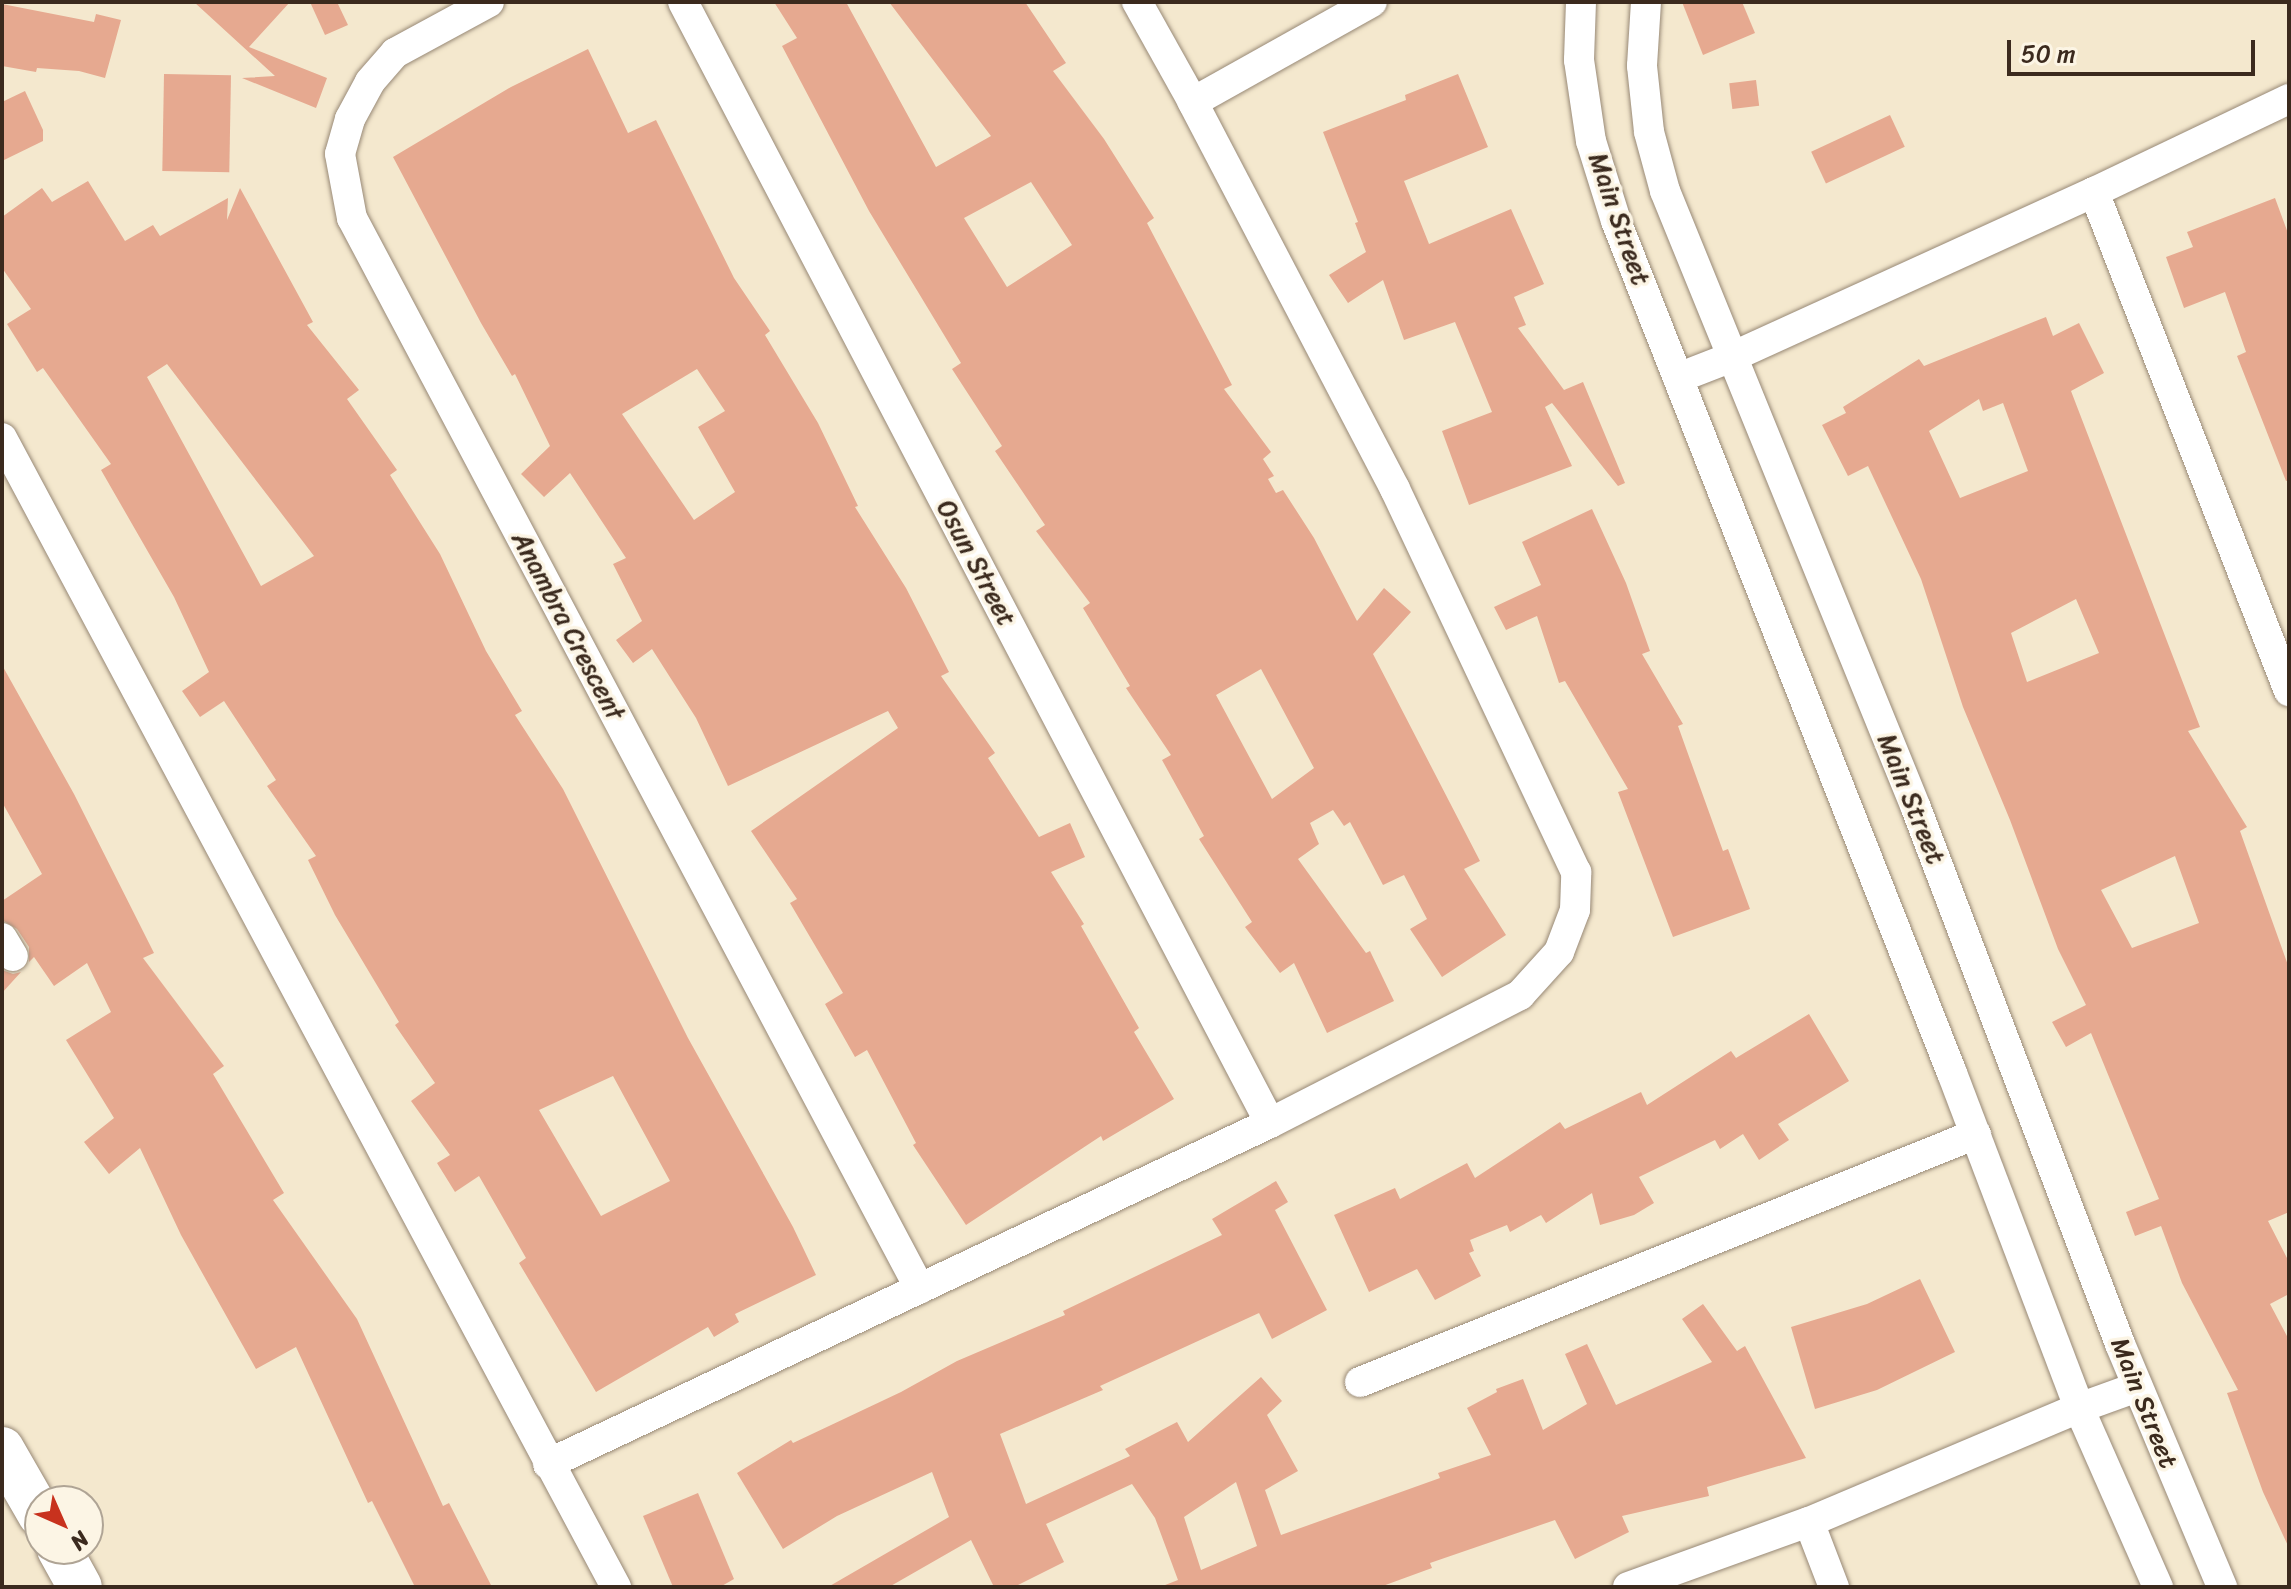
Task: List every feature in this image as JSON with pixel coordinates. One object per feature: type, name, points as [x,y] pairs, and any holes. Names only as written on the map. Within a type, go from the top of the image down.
[{"type":"street","name":"Anambra Crescent","points":[[489,2],[395,53],[370,82],[350,119],[340,154],[352,218],[920,1289]]},
{"type":"street","name":"Osun Street","points":[[683,2],[1270,1123]]},
{"type":"street","points":[[548,1464],[1270,1123],[1520,995],[1559,952],[1575,910],[1576,872],[1395,489],[1193,102],[1137,2]]},
{"type":"street","points":[[1193,102],[1372,2]]},
{"type":"street","name":"Main Street","points":[[1581,2],[1579,60],[1591,141],[1616,221],[1976,1134],[2079,1408],[2158,1587]]},
{"type":"street","name":"Main Street","points":[[1646,2],[1642,66],[1649,132],[1665,191],[1916,808],[2137,1387],[2222,1587]]},
{"type":"street","points":[[1678,378],[1732,357],[2094,192],[2289,99]]},
{"type":"street","points":[[2094,192],[2289,691]]},
{"type":"street","points":[[2,438],[616,1587]]},
{"type":"street","points":[[1360,1382],[1976,1134]]},
{"type":"street","points":[[1628,1587],[1809,1522],[2079,1408],[2137,1387]]},
{"type":"street","points":[[2,1449],[24,1487]]},
{"type":"street","points":[[1809,1522],[1834,1587]]},
{"type":"street","points":[[68,1565],[80,1587]]},
{"type":"building","points":[[194,2],[290,2],[249,47],[327,78],[316,108],[242,78],[275,76]]},
{"type":"building","points":[[310,2],[337,2],[348,25],[325,35]]},
{"type":"building","points":[[774,2],[846,2],[936,167],[991,136],[889,2],[1025,2],[1066,63],[1053,71],[1104,139],[1154,218],[1147,223],[1232,385],[1224,389],[1271,452],[1263,459],[1274,476],[1268,479],[1276,493],[1283,490],[1314,538],[1357,621],[1384,588],[1411,612],[1373,654],[1480,861],[1464,869],[1506,935],[1442,977],[1410,929],[1427,919],[1404,875],[1383,885],[1350,822],[1344,826],[1333,810],[1310,823],[1319,844],[1298,859],[1366,953],[1370,951],[1394,1001],[1327,1033],[1294,963],[1280,973],[1245,927],[1252,922],[1199,839],[1204,836],[1162,760],[1171,755],[1126,688],[1130,686],[1083,608],[1090,603],[1036,531],[1045,525],[995,451],[1002,446],[952,369],[961,363],[869,211],[782,46],[797,38]],"holes":[[[1031,182],[1072,245],[1007,287],[964,218]],[[1261,669],[1314,768],[1272,799],[1216,695]]]},
{"type":"building","points":[[1682,2],[1742,2],[1755,33],[1703,55]]},
{"type":"building","points":[[2,4],[94,22],[96,14],[121,20],[105,78],[79,71],[37,68],[36,72],[2,66]]},
{"type":"building","points":[[588,49],[628,133],[656,120],[734,278],[770,331],[765,335],[818,423],[858,506],[855,507],[906,588],[949,672],[941,676],[995,753],[988,758],[1039,837],[1070,823],[1085,857],[1051,872],[1084,924],[1081,926],[1139,1028],[1134,1032],[1174,1099],[1103,1141],[1101,1136],[966,1225],[913,1145],[916,1143],[867,1050],[855,1057],[825,1004],[843,993],[790,903],[797,899],[751,831],[898,728],[888,711],[728,786],[696,718],[652,649],[633,663],[616,640],[642,621],[613,564],[626,558],[570,473],[544,497],[521,474],[550,446],[515,374],[512,376],[481,323],[393,157],[511,87]],"holes":[[[697,369],[725,411],[698,427],[735,492],[694,520],[622,414]]]},
{"type":"building","points":[[164,74],[231,75],[229,172],[162,171]]},
{"type":"building","points":[[1458,74],[1488,147],[1404,181],[1429,244],[1511,209],[1544,284],[1514,297],[1526,325],[1518,328],[1564,390],[1583,382],[1625,483],[1618,486],[1552,403],[1545,407],[1572,466],[1469,505],[1442,431],[1492,412],[1455,322],[1404,340],[1383,280],[1348,303],[1329,275],[1366,252],[1355,223],[1358,222],[1323,132],[1406,100],[1405,95]]},
{"type":"building","points":[[1756,80],[1759,106],[1732,109],[1729,83]]},
{"type":"building","points":[[25,91],[43,130],[43,141],[2,161],[2,102]]},
{"type":"building","points":[[1890,115],[1905,147],[1826,183],[1811,152]]},
{"type":"building","points":[[88,181],[125,241],[153,225],[160,236],[228,198],[227,220],[240,188],[313,322],[307,325],[359,390],[347,399],[397,470],[390,475],[440,554],[486,651],[522,711],[515,715],[563,789],[688,1038],[793,1227],[816,1275],[735,1314],[739,1322],[714,1337],[708,1327],[596,1392],[519,1263],[526,1258],[479,1176],[455,1192],[437,1163],[450,1155],[411,1101],[435,1083],[395,1025],[399,1022],[335,915],[308,860],[316,856],[267,786],[276,780],[224,701],[200,717],[182,691],[209,672],[174,597],[101,470],[111,464],[43,368],[37,372],[7,324],[31,309],[2,268],[2,217],[42,188],[52,202]],"holes":[[[167,364],[314,556],[261,586],[147,377]],[[613,1076],[670,1181],[601,1216],[539,1110]]]},
{"type":"building","points":[[2275,198],[2289,236],[2289,480],[2286,481],[2237,356],[2246,352],[2225,292],[2184,308],[2166,257],[2193,247],[2187,232]]},
{"type":"building","points":[[2046,317],[2053,336],[2079,323],[2104,373],[2071,391],[2200,727],[2188,731],[2247,827],[2240,831],[2289,968],[2289,1212],[2268,1221],[2289,1262],[2289,1294],[2270,1304],[2289,1340],[2289,1548],[2263,1492],[2227,1393],[2238,1390],[2182,1283],[2161,1226],[2135,1236],[2126,1212],[2159,1199],[2091,1033],[2066,1047],[2052,1022],[2086,1005],[2058,949],[2010,820],[1963,707],[1921,579],[1868,466],[1848,476],[1822,425],[1846,413],[1843,407],[1919,359],[1924,366]],"holes":[[[1979,399],[1983,411],[2003,403],[2028,471],[1960,498],[1929,431]],[[2076,599],[2099,653],[2027,682],[2011,633]],[[2175,856],[2199,923],[2132,948],[2101,890]]]},
{"type":"building","points":[[1592,509],[1626,583],[1650,651],[1642,654],[1683,724],[1678,726],[1723,851],[1728,849],[1750,909],[1673,937],[1618,792],[1628,789],[1565,681],[1559,683],[1537,616],[1506,630],[1494,607],[1541,585],[1522,542]]},
{"type":"building","points":[[2,665],[74,794],[154,953],[143,958],[224,1066],[213,1074],[284,1193],[273,1200],[357,1319],[443,1506],[449,1503],[492,1587],[415,1587],[372,1501],[368,1503],[296,1347],[256,1369],[181,1235],[140,1148],[109,1174],[84,1142],[114,1118],[66,1040],[111,1012],[87,963],[54,986],[34,957],[29,962],[29,947],[17,929],[2,920],[2,901],[42,874],[2,802]]},
{"type":"building","points":[[2,970],[13,974],[21,972],[2,993]]},
{"type":"building","points":[[1809,1014],[1849,1081],[1778,1124],[1789,1140],[1759,1160],[1743,1134],[1720,1149],[1715,1140],[1639,1177],[1654,1203],[1634,1215],[1600,1225],[1592,1193],[1546,1223],[1541,1215],[1510,1232],[1507,1225],[1470,1240],[1474,1251],[1469,1253],[1481,1276],[1435,1300],[1417,1269],[1369,1292],[1334,1215],[1395,1188],[1400,1199],[1467,1163],[1475,1178],[1560,1122],[1565,1129],[1641,1092],[1647,1105],[1731,1051],[1736,1058]]},
{"type":"building","points":[[1276,1181],[1288,1202],[1275,1210],[1327,1310],[1272,1339],[1259,1313],[1100,1386],[1103,1390],[1000,1434],[1026,1504],[1130,1456],[1125,1449],[1177,1422],[1188,1442],[1261,1377],[1282,1401],[1267,1415],[1298,1471],[1265,1490],[1281,1535],[1440,1478],[1438,1473],[1491,1455],[1467,1408],[1497,1392],[1496,1389],[1523,1379],[1543,1430],[1587,1404],[1565,1354],[1587,1344],[1616,1405],[1712,1362],[1682,1319],[1703,1304],[1737,1351],[1745,1346],[1806,1458],[1707,1487],[1709,1496],[1622,1516],[1629,1532],[1575,1559],[1555,1520],[1430,1563],[1432,1568],[1380,1587],[1160,1587],[1178,1580],[1155,1518],[1132,1484],[1046,1524],[1064,1562],[1014,1587],[994,1587],[971,1540],[889,1587],[828,1587],[949,1517],[932,1472],[837,1516],[783,1549],[737,1473],[791,1440],[793,1443],[901,1392],[957,1361],[1065,1315],[1063,1311],[1222,1235],[1212,1219]],"holes":[[[1236,1482],[1257,1546],[1201,1570],[1184,1517]]]},
{"type":"building","points":[[1920,1279],[1955,1352],[1877,1390],[1815,1409],[1791,1327],[1867,1304]]},
{"type":"building","points":[[698,1493],[734,1579],[720,1587],[673,1587],[643,1516]]}]
